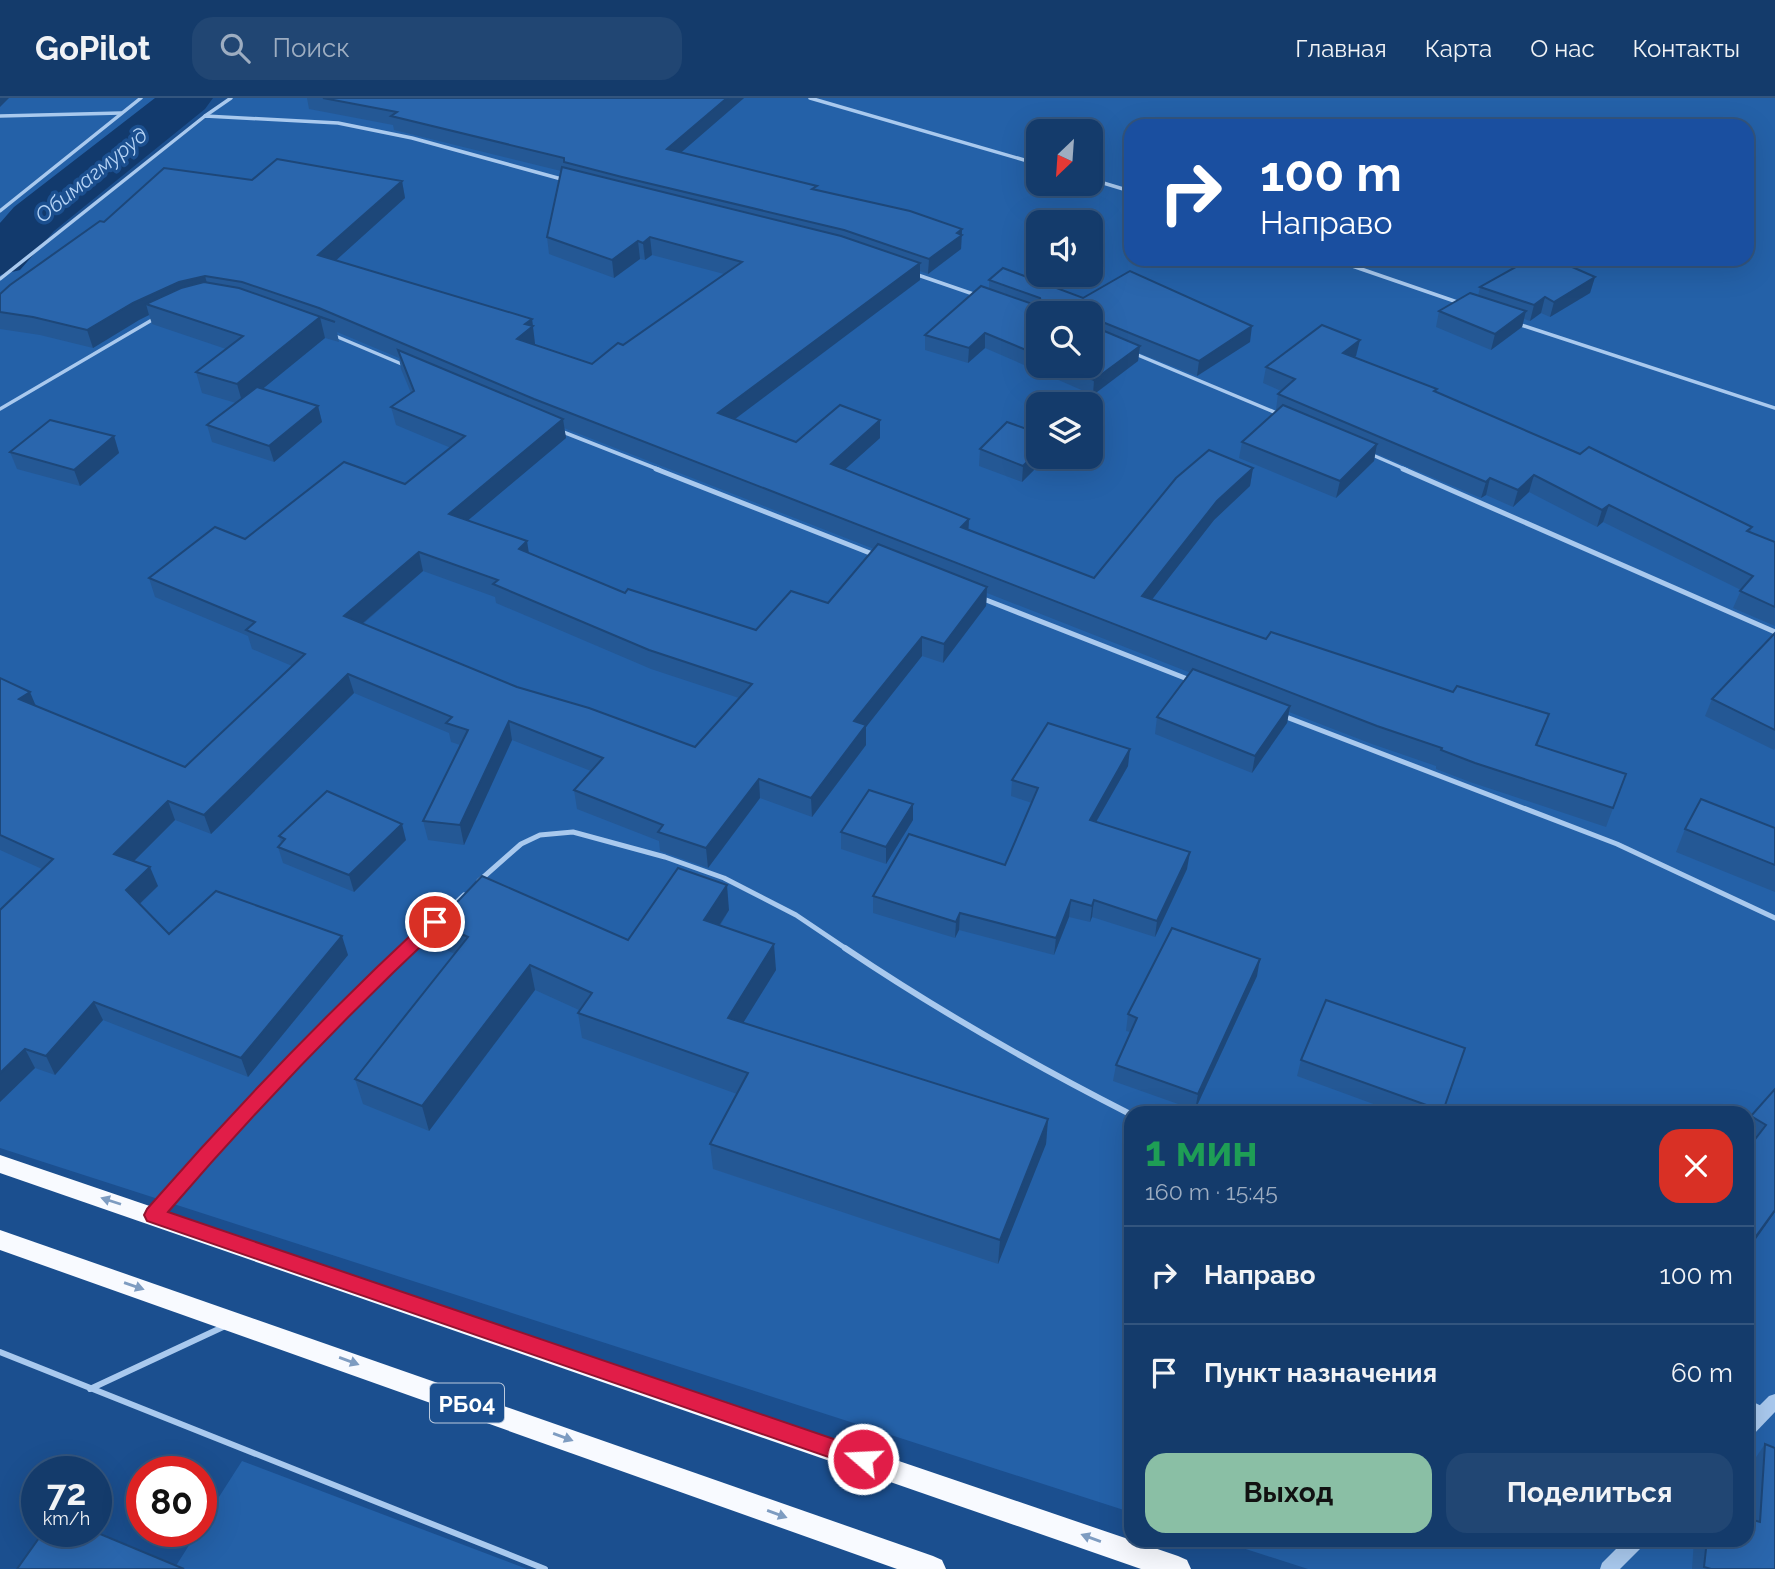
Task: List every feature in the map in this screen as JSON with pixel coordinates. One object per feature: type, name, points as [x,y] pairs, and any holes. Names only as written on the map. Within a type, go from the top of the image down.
[{"type":"highway","points":[[0,1164],[1178,1569]]},
{"type":"highway","name":"РБ04","points":[[0,1240],[933,1569]]},
{"type":"street","points":[[1754,1423],[1770,1406]]},
{"type":"street","points":[[1608,1569],[1630,1547]]},
{"type":"lane","points":[[0,211],[141,98]]},
{"type":"lane","points":[[0,279],[231,98]]},
{"type":"lane","points":[[810,98],[1026,161]]},
{"type":"lane","points":[[0,117],[121,113]]},
{"type":"lane","points":[[205,116],[338,123],[412,138],[570,181]]},
{"type":"lane","points":[[1103,183],[1124,189]]},
{"type":"lane","points":[[1352,266],[1466,306]]},
{"type":"lane","points":[[908,272],[986,299]]},
{"type":"lane","points":[[0,409],[141,324],[163,314]]},
{"type":"lane","points":[[1508,320],[1775,408]]},
{"type":"lane","points":[[322,330],[410,368]]},
{"type":"lane","points":[[1132,352],[1281,415]]},
{"type":"lane","points":[[548,426],[883,558]]},
{"type":"lane","points":[[1356,447],[1615,565],[1775,632]]},
{"type":"lane","points":[[971,594],[1199,683]]},
{"type":"lane","points":[[1274,713],[1617,844],[1775,918]]},
{"type":"lane","points":[[154,1215],[201,1158],[365,989],[521,844],[540,835],[555,832],[573,832],[665,857],[724,878],[764,897],[825,933],[923,1001],[1034,1065],[1124,1111]]},
{"type":"lane","points":[[90,1389],[236,1321]]},
{"type":"lane","points":[[0,1352],[545,1569]]},
{"type":"shaded area","points":[[0,98],[157,98],[0,223]]},
{"type":"shaded area","points":[[231,98],[1775,98],[1775,1569],[1308,1569],[1240,1547],[1754,1547],[1754,1106],[1124,1106],[1124,1510],[0,1148],[0,279]]},
{"type":"shaded area","points":[[242,1461],[527,1569],[174,1569],[188,1547],[217,1547],[217,1500]]},
{"type":"building","points":[[323,98],[727,98],[667,149],[817,186],[812,189],[910,211],[962,229],[957,233],[962,235],[929,259],[844,230],[622,177],[564,162],[564,158],[391,116],[397,112]]},
{"type":"building","points":[[277,159],[402,181],[318,255],[532,319],[525,324],[533,326],[517,339],[592,364],[618,343],[623,345],[742,262],[650,237],[643,243],[638,241],[612,260],[547,237],[562,167],[841,236],[920,263],[718,413],[796,442],[840,405],[880,420],[831,464],[969,519],[961,527],[1094,578],[1176,478],[1209,450],[1253,468],[1217,501],[1142,596],[1266,639],[1271,632],[1453,692],[1457,686],[1549,714],[1536,745],[1626,774],[1613,808],[1475,763],[1441,750],[1442,748],[1377,726],[534,399],[319,308],[242,282],[205,276],[179,282],[133,303],[87,330],[0,312],[0,294],[10,285],[100,221],[104,222],[164,168],[252,180]]},
{"type":"building","points":[[1518,266],[1570,266],[1595,277],[1554,302],[1545,297],[1534,305],[1480,287]]},
{"type":"building","points":[[1003,268],[1026,277],[1026,287],[1054,287],[1083,298],[1130,271],[1252,326],[1199,361],[1103,322],[1103,301],[1041,301],[1040,298],[989,280]]},
{"type":"building","points":[[204,282],[239,288],[335,322],[320,317],[237,384],[196,372],[243,336],[146,304],[181,288]]},
{"type":"building","points":[[981,286],[1026,302],[1026,350],[985,333],[969,348],[925,335]]},
{"type":"building","points":[[1470,293],[1526,311],[1495,334],[1439,311]]},
{"type":"building","points":[[1322,325],[1360,340],[1343,353],[1437,389],[1434,391],[1580,454],[1589,447],[1752,527],[1747,531],[1775,542],[1775,607],[1740,591],[1753,576],[1609,505],[1602,510],[1534,475],[1518,490],[1490,478],[1486,482],[1278,394],[1295,379],[1266,367]]},
{"type":"building","points":[[1103,330],[1140,346],[1103,373]]},
{"type":"building","points":[[398,350],[563,419],[449,514],[527,541],[519,549],[625,593],[628,589],[756,630],[791,591],[828,603],[878,544],[987,587],[944,644],[922,637],[854,721],[866,725],[811,798],[759,779],[706,848],[658,832],[663,825],[574,790],[603,758],[509,721],[460,825],[423,821],[468,730],[446,723],[452,717],[348,674],[204,815],[168,801],[114,854],[150,867],[126,890],[169,934],[216,891],[342,936],[241,1058],[94,1002],[46,1056],[25,1049],[0,1073],[0,910],[53,859],[0,835],[0,678],[30,692],[19,699],[185,767],[305,654],[246,630],[255,622],[149,578],[215,527],[245,539],[344,462],[405,484],[465,436],[391,407],[414,391]],"holes":[[[419,552],[498,580],[493,584],[649,650],[752,684],[695,747],[589,708],[517,687],[344,616]]]},
{"type":"building","points":[[257,387],[318,406],[269,446],[207,425]]},
{"type":"building","points":[[1283,405],[1377,444],[1340,481],[1242,442]]},
{"type":"building","points":[[50,420],[114,436],[74,470],[10,452]]},
{"type":"building","points":[[1007,422],[1026,429],[1026,463],[1023,466],[980,449]]},
{"type":"building","points":[[1775,633],[1775,730],[1712,699]]},
{"type":"building","points":[[1193,669],[1290,706],[1255,756],[1157,717]]},
{"type":"building","points":[[1048,723],[1130,749],[1090,820],[1190,852],[1157,921],[1094,900],[1092,906],[1071,900],[1056,938],[960,913],[956,922],[873,896],[909,834],[1005,865],[1038,788],[1012,780]]},
{"type":"building","points":[[869,790],[913,804],[886,847],[841,832]]},
{"type":"building","points":[[327,791],[402,824],[349,875],[278,847],[285,839],[279,836]]},
{"type":"building","points":[[1701,799],[1775,828],[1775,865],[1685,829]]},
{"type":"building","points":[[678,868],[727,885],[704,920],[774,944],[728,1018],[1048,1119],[1000,1240],[710,1144],[748,1073],[578,1013],[592,993],[530,965],[422,1106],[355,1079],[468,937],[437,923],[482,876],[628,940]]},
{"type":"building","points":[[1172,928],[1260,959],[1198,1094],[1116,1065],[1137,1018],[1128,1014]]},
{"type":"building","points":[[1326,1000],[1465,1048],[1445,1106],[1429,1106],[1301,1060]]},
{"type":"building","points":[[1775,1089],[1775,1210],[1754,1239],[1754,1141],[1766,1125],[1754,1118],[1754,1113]]},
{"type":"building","points":[[1765,1444],[1775,1448],[1775,1569],[1704,1567],[1706,1547],[1754,1547],[1754,1520],[1760,1522]]},
{"type":"building","points":[[112,1539],[184,1569],[17,1569],[33,1547],[112,1547]]},
{"type":"waterway","name":"Обимагмуруд","points":[[0,258],[34,219],[187,98]]},
{"type":"route","points":[[435,922],[365,989],[201,1158],[154,1215],[863,1459]]}]
